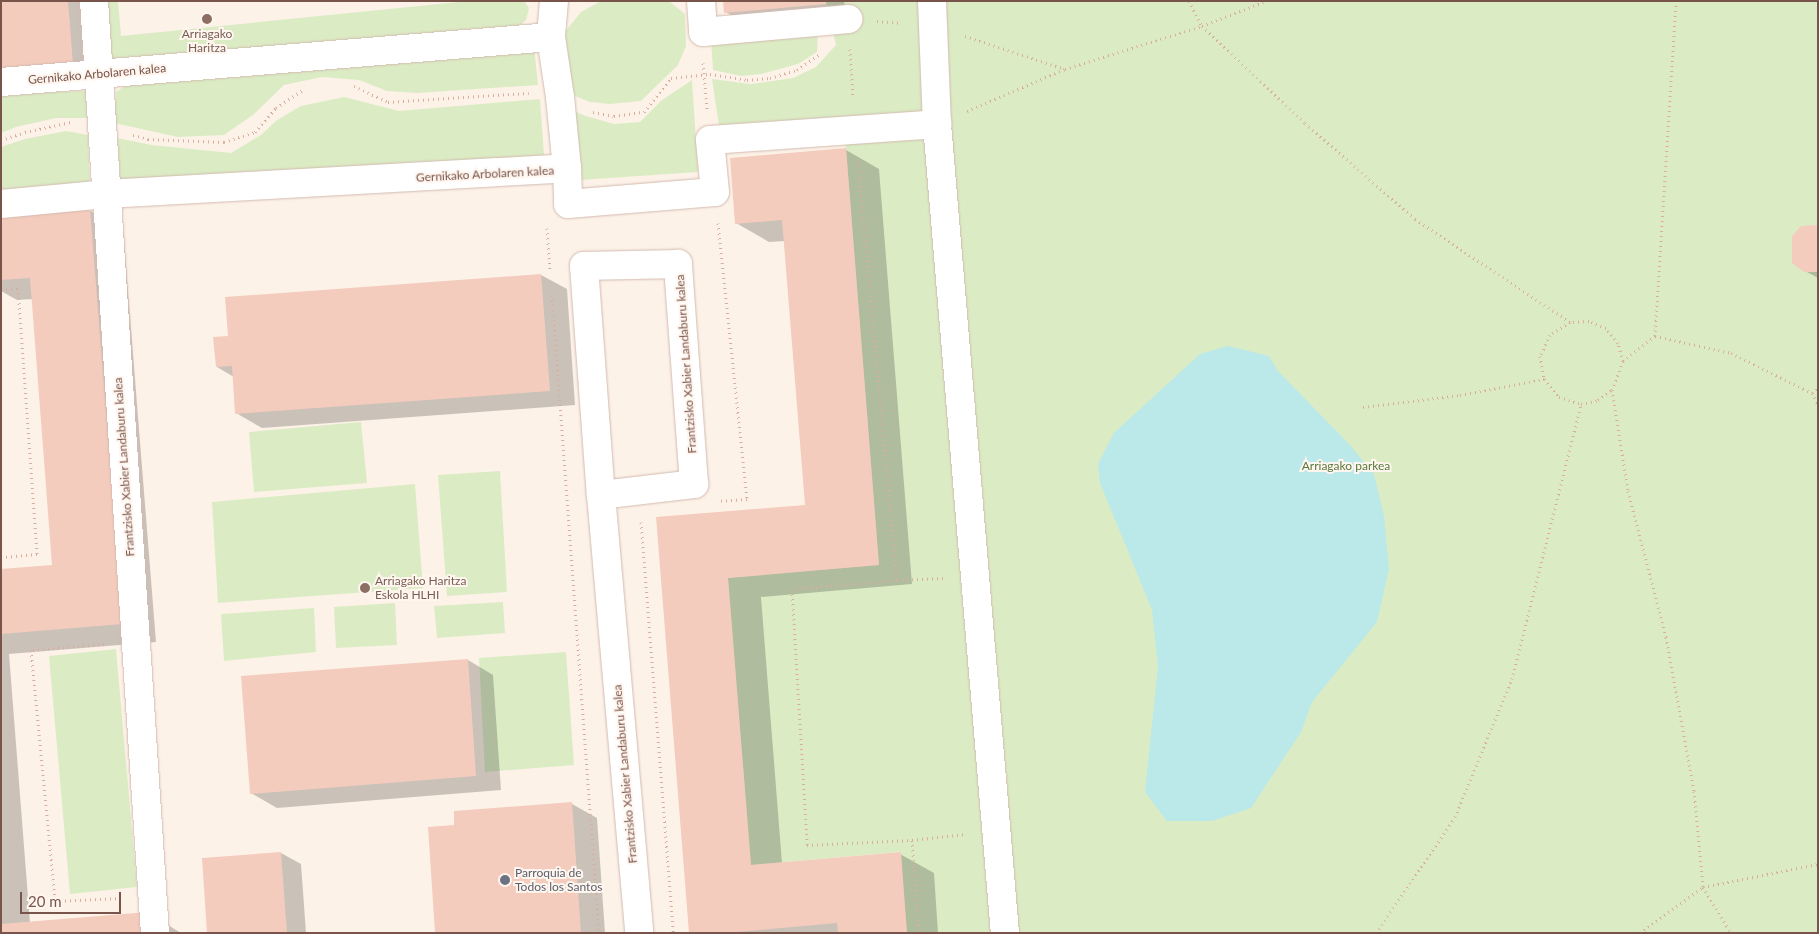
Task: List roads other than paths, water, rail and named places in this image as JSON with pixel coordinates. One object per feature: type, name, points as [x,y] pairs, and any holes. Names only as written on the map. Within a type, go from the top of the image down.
[{"type":"street","name":"Frantzisko Xabier Landaburu kalea","points":[[94,1],[155,933]]},
{"type":"street","points":[[554,1],[551,37],[560,97],[567,168]]},
{"type":"street","points":[[701,1],[703,32],[848,19]]},
{"type":"street","points":[[933,14],[937,124],[1005,933]]},
{"type":"street","name":"Gernikako Arbolaren kalea","points":[[1,82],[551,37]]},
{"type":"street","name":"Gernikako Arbolaren kalea","points":[[1,204],[106,194],[567,168],[568,204],[715,192],[710,140],[937,124]]},
{"type":"street","name":"Frantzisko Xabier Landaburu kalea","points":[[601,495],[694,484],[678,264],[584,266],[601,495],[640,933]]},
{"type":"water","points":[[1228,346],[1269,356],[1277,370],[1349,444],[1374,474],[1384,516],[1389,569],[1377,622],[1312,702],[1301,732],[1251,808],[1212,821],[1167,821],[1145,792],[1158,666],[1152,610],[1100,483],[1098,464],[1114,433],[1200,354]]},
{"type":"place","name":"Arriagako Haritza","points":[[207,19]]},
{"type":"place","name":"Arriagako Haritza Eskola HLHI","points":[[365,588]]},
{"type":"place","name":"Parroquia de Todos los Santos","points":[[505,880]]},
{"type":"park label","name":"Arriagako parkea","points":[[1346,466]]}]
